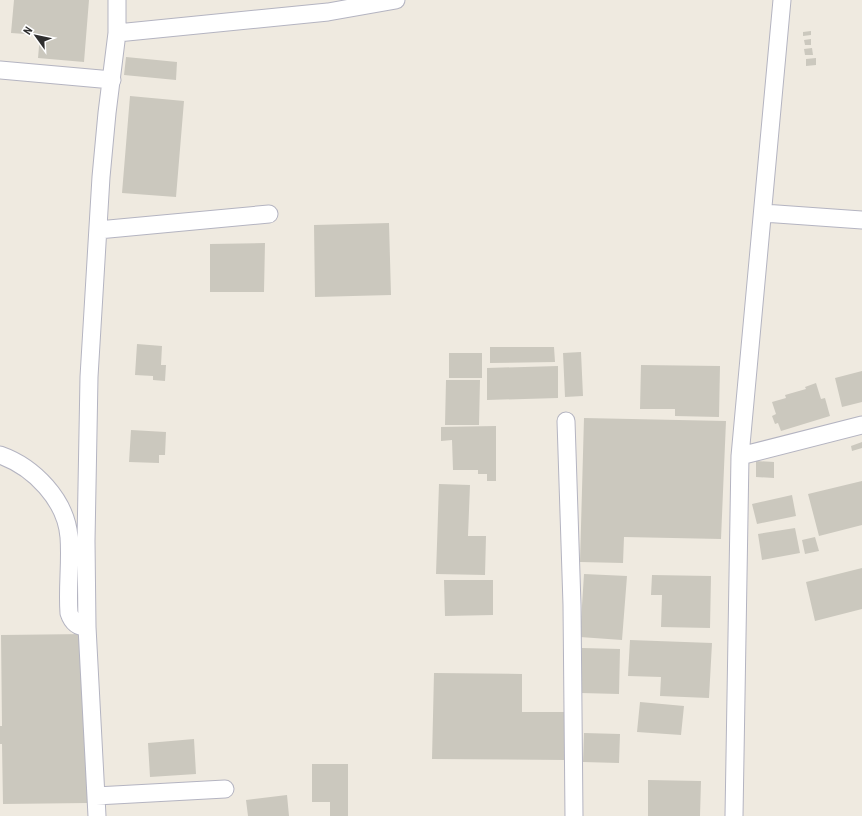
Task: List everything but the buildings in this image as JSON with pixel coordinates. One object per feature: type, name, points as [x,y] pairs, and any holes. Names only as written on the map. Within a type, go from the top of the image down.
[{"type":"street","points":[[97,816],[87,627],[86,526],[89,377],[106,120],[117,33],[117,0]]},
{"type":"street","points":[[117,33],[328,12],[396,0]]},
{"type":"street","points":[[734,816],[740,456],[782,0]]},
{"type":"street","points":[[0,70],[112,80]]},
{"type":"street","points":[[763,213],[862,220]]},
{"type":"street","points":[[98,230],[270,214]]},
{"type":"street","points":[[566,421],[572,605],[574,816]]},
{"type":"street","points":[[740,456],[862,425]]},
{"type":"street","points":[[0,454],[21,464],[33,473],[44,484],[60,508],[66,522],[69,536],[69,614],[73,622],[82,627],[87,627]]},
{"type":"street","points":[[96,796],[226,789]]}]
